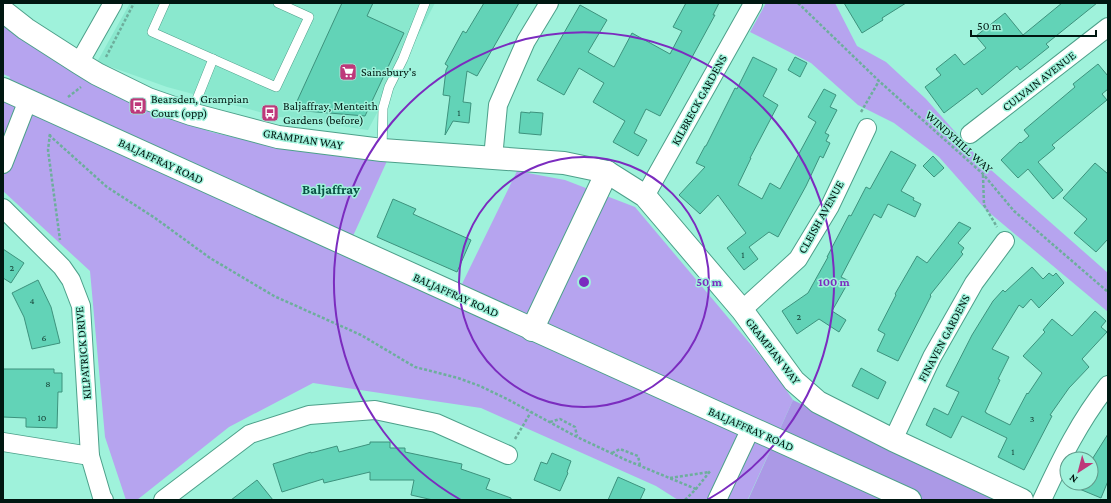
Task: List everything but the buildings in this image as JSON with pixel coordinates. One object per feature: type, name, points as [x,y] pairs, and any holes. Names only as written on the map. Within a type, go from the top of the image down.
[{"type":"street","points":[[79,63],[113,3]]},
{"type":"street","points":[[493,158],[498,105],[526,41],[548,3]]},
{"type":"street","name":"KILBRECK GARDENS","points":[[645,196],[753,4]]},
{"type":"street","name":"GRAMPIAN WAY","points":[[3,11],[26,29],[97,74],[148,99],[191,114],[278,137],[382,150],[564,163],[607,172],[645,196],[742,310],[794,381],[818,402],[893,440],[1022,500]]},
{"type":"street","name":"CULVAIN AVENUE","points":[[970,134],[1108,27]]},
{"type":"street","name":"BALJAFFRAY ROAD","points":[[3,89],[910,500]]},
{"type":"street","points":[[3,164],[28,100]]},
{"type":"street","name":"CLEISH AVENUE","points":[[742,310],[798,260],[830,206],[866,128]]},
{"type":"street","points":[[532,330],[607,172]]},
{"type":"street","name":"KILPATRICK DRIVE","points":[[3,208],[62,267],[70,280],[81,306],[90,456],[104,500]]},
{"type":"street","name":"FINAVEN GARDENS","points":[[893,440],[932,357],[974,283],[1005,241]]},
{"type":"street","points":[[1042,500],[1075,432],[1095,401],[1108,385]]},
{"type":"street","points":[[163,500],[250,434],[309,415],[376,410],[436,423],[508,455]]},
{"type":"street","points":[[717,500],[751,428]]},
{"type":"street","points":[[3,442],[90,456]]},
{"type":"lane","points":[[165,3],[152,32],[276,87],[309,17],[278,3]]},
{"type":"lane","points":[[382,150],[383,108],[389,87],[425,3]]},
{"type":"lane","points":[[191,114],[213,59]]},
{"type":"path","points":[[67,98],[97,74],[134,3]]},
{"type":"path","name":"WINDYHILL WAY","points":[[798,3],[879,81],[983,174],[1014,211],[1108,292]]},
{"type":"path","points":[[866,128],[860,114],[879,81]]},
{"type":"path","points":[[51,131],[49,135],[48,150],[60,232],[62,267]]},
{"type":"path","points":[[49,135],[107,187],[155,218],[210,258],[268,293],[361,335],[415,367],[458,378],[480,386],[612,454],[696,489]]},
{"type":"path","points":[[983,174],[984,205],[1005,241]]},
{"type":"path","points":[[517,435],[531,412]]},
{"type":"path","points":[[550,422],[560,419],[575,427],[577,437]]},
{"type":"path","points":[[612,454],[620,449],[638,456],[640,465]]},
{"type":"path","points":[[670,478],[710,472]]},
{"type":"shaded area","points":[[130,3],[435,3],[368,130],[274,116],[167,87],[97,62]]},
{"type":"shaded area","points":[[766,3],[835,3],[857,46],[886,62],[926,99],[982,162],[1108,273],[1108,312],[985,209],[939,157],[894,123],[858,105],[811,63],[750,32]]},
{"type":"shaded area","points":[[3,21],[60,64],[83,78],[147,109],[211,132],[279,148],[387,161],[353,236],[462,284],[517,171],[565,180],[635,207],[774,372],[793,400],[748,499],[749,500],[678,500],[656,486],[481,408],[313,383],[229,427],[137,500],[126,500],[105,437],[90,271],[3,191],[3,93],[10,77],[3,74]]},
{"type":"shaded area","points":[[793,400],[996,500],[748,500]]},
{"type":"place","name":"Sainsbury's","points":[[348,72]]},
{"type":"place","name":"Bearsden, Grampian Court (opp)","points":[[138,106]]},
{"type":"place","name":"Baljaffray, Menteith Gardens (before)","points":[[270,113]]},
{"type":"district","name":"Baljaffray","points":[[331,189]]}]
